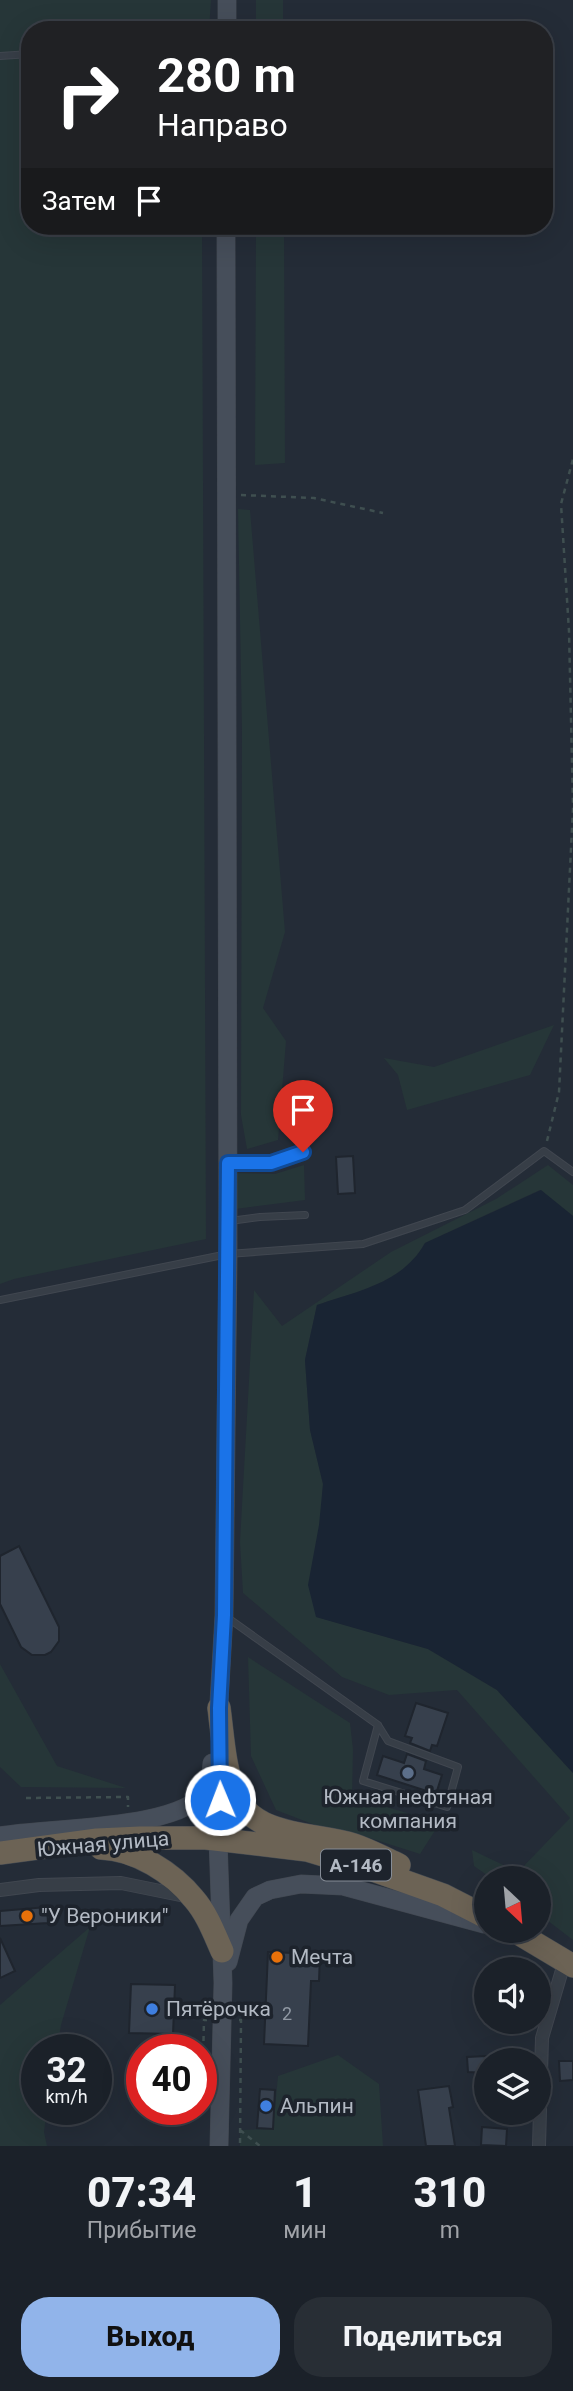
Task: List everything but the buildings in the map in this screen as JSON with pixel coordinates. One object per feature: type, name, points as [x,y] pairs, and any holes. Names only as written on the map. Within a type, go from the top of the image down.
[{"type":"highway","points":[[218,1718],[231,1782],[238,1799],[249,1814],[274,1828],[354,1845],[474,1898]]},
{"type":"highway","name":"Южная улица","points":[[0,1853],[140,1838],[218,1839],[307,1850],[443,1895],[474,1911]]},
{"type":"highway","points":[[63,1846],[109,1848],[136,1856],[164,1871],[194,1898],[208,1920],[222,1951]]},
{"type":"highway","points":[[535,1943],[564,1960]]},
{"type":"street","points":[[227,0],[227,21]]},
{"type":"street","points":[[219,2146],[223,1983],[218,1839],[218,1718],[224,1615],[228,1254],[226,235]]},
{"type":"street","points":[[0,1836],[26,1831],[140,1821],[174,1814],[207,1789],[218,1718]]},
{"type":"street","name":"Южная улица","points":[[0,1890],[39,1885],[121,1883],[194,1898]]},
{"type":"street","points":[[223,1983],[239,1920],[256,1897],[270,1890],[301,1884],[343,1886],[474,1921]]},
{"type":"street","points":[[539,2146],[541,2038],[564,1960]]},
{"type":"lane","points":[[0,56],[21,55]]},
{"type":"lane","points":[[0,1300],[228,1254],[363,1244],[465,1210],[544,1151],[573,1172]]},
{"type":"lane","points":[[228,1163],[271,1163],[303,1152]]},
{"type":"lane","points":[[228,1222],[260,1216],[305,1215]]},
{"type":"lane","points":[[224,1615],[378,1726],[388,1741],[458,1767],[447,1807],[363,1781],[378,1726]]},
{"type":"path","points":[[544,1151],[559,1092],[573,808],[569,631],[561,504],[573,459]]},
{"type":"path","points":[[226,494],[314,498],[383,513]]},
{"type":"path","points":[[204,2020],[204,2034]]},
{"type":"path","points":[[240,2146],[241,2020]]},
{"type":"path","points":[[240,2130],[260,2146]]},
{"type":"shaded area","points":[[0,0],[211,0],[210,21],[21,21],[21,235],[202,235],[206,1239],[0,1284]]},
{"type":"shaded area","points":[[256,0],[283,0],[283,21],[256,21]]},
{"type":"shaded area","points":[[256,235],[284,235],[285,463],[255,465]]},
{"type":"shaded area","points":[[238,509],[250,510],[285,932],[263,1008],[286,1041],[278,1140],[247,1149],[241,1115],[242,730]]},
{"type":"shaded area","points":[[554,1025],[530,1075],[407,1110],[398,1075],[384,1058],[434,1067]]},
{"type":"shaded area","points":[[304,1165],[305,1200],[228,1210],[228,1173],[275,1174]]},
{"type":"shaded area","points":[[548,1165],[573,1185],[573,1216],[540,1190],[425,1243],[416,1257],[392,1277],[317,1305],[305,1360],[310,1429],[323,1484],[317,1617],[428,1649],[497,1690],[573,1773],[573,1940],[551,1923],[551,1866],[524,1866],[570,1818],[457,1690],[389,1695],[342,1677],[243,1593],[240,1542],[254,1290],[282,1326],[391,1252],[496,1199]]},
{"type":"shaded area","points":[[248,1657],[350,1723],[353,1750],[352,1797],[414,1815],[436,1829],[420,1854],[357,1834],[328,1830],[276,1810],[251,1756]]},
{"type":"shaded area","points":[[0,1664],[57,1766],[126,1788],[21,1787],[0,1767]]},
{"type":"shaded area","points":[[472,1850],[505,1866],[474,1866]]},
{"type":"shaded area","points":[[90,1927],[60,2034],[21,2034],[21,2125],[45,2125],[47,2146],[0,2146],[0,2005]]},
{"type":"shaded area","points":[[338,2055],[379,2084],[383,2146],[240,2146],[240,2130],[273,2129],[278,2076]]},
{"type":"water","points":[[541,1190],[573,1216],[573,1773],[497,1690],[428,1649],[316,1617],[308,1585],[323,1484],[310,1430],[305,1360],[317,1305],[392,1277],[416,1257],[425,1243]]},
{"type":"place","name":"Южная нефтяная компания","points":[[408,1773]]},
{"type":"place","name":"\"У Вероники\"","points":[[27,1916]]},
{"type":"place","name":"Мечта","points":[[277,1957]]},
{"type":"place","name":"Пятёрочка","points":[[152,2009]]},
{"type":"place","name":"Альпин","points":[[266,2106]]},
{"type":"route","points":[[220,1800],[219,1708],[224,1615],[228,1163],[271,1163],[303,1152]]}]
